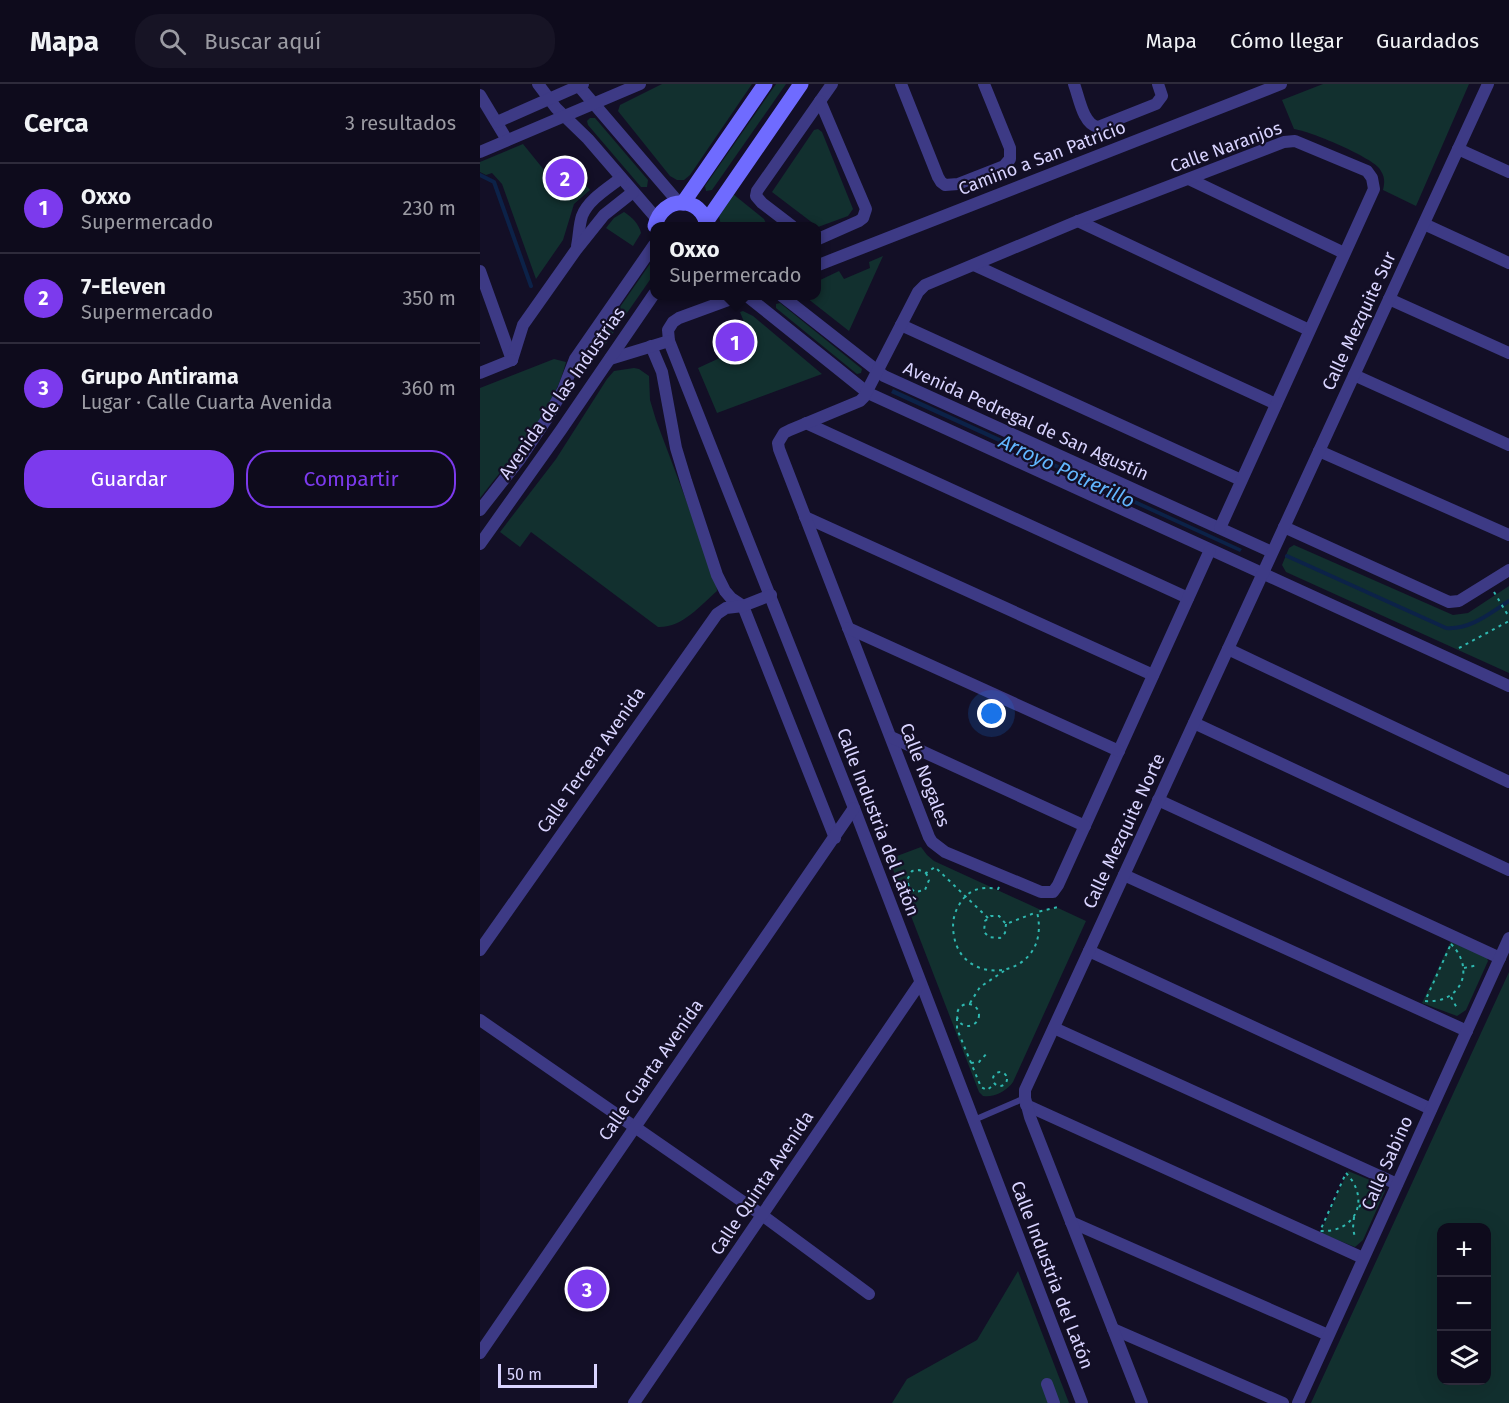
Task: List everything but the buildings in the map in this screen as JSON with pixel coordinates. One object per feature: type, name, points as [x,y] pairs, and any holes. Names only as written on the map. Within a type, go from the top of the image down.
[{"type":"street","points":[[538,84],[563,116],[588,139],[655,222]]},
{"type":"street","points":[[480,152],[640,84]]},
{"type":"street","points":[[657,222],[665,208],[681,203],[765,84]]},
{"type":"street","points":[[708,222],[801,84]]},
{"type":"street","points":[[783,222],[756,196],[759,188],[832,84]]},
{"type":"street","points":[[901,84],[941,182],[951,186],[1008,163],[1011,154],[984,84]]},
{"type":"street","points":[[1074,84],[1088,120],[1093,126],[1104,126],[1160,100],[1161,92],[1158,84]]},
{"type":"street","name":"Camino a San Patricio","points":[[821,264],[1281,84]]},
{"type":"street","name":"Calle Mezquite Sur","points":[[1263,573],[1488,84]]},
{"type":"street","points":[[497,122],[580,85],[593,104],[681,203],[698,208],[706,222]]},
{"type":"street","points":[[480,95],[507,140]]},
{"type":"street","points":[[820,101],[866,209],[863,218],[821,238]]},
{"type":"street","name":"Calle Naranjos","points":[[868,393],[918,292],[925,285],[1078,221],[1291,140],[1367,171],[1372,178],[1373,193],[1220,528]]},
{"type":"street","points":[[1458,149],[1509,172]]},
{"type":"street","points":[[576,250],[582,218],[586,210],[595,199],[621,178]]},
{"type":"street","points":[[1189,179],[1344,253]]},
{"type":"street","points":[[512,360],[523,325],[576,250],[604,214],[633,192]]},
{"type":"street","points":[[1078,221],[1310,330]]},
{"type":"street","points":[[1424,224],[1509,263]]},
{"type":"street","name":"Avenida de las Industrias","points":[[480,510],[520,459],[546,420],[563,390],[575,359],[650,251]]},
{"type":"street","points":[[974,265],[1276,405]]},
{"type":"street","points":[[480,271],[512,360]]},
{"type":"street","points":[[1389,299],[1509,353]]},
{"type":"street","name":"Avenida de las Industrias","points":[[480,543],[650,300]]},
{"type":"street","points":[[610,359],[669,340],[668,330],[676,320],[728,300]]},
{"type":"street","points":[[752,300],[868,393],[1509,687]]},
{"type":"street","name":"Avenida Pedregal de San Agustín","points":[[787,300],[878,372],[1272,552]]},
{"type":"street","points":[[901,325],[1241,480]]},
{"type":"street","name":"Calle Industria del Latón","points":[[669,340],[854,808],[1082,1403]]},
{"type":"street","points":[[651,346],[662,372],[676,448],[717,575],[725,591],[743,606],[835,838]]},
{"type":"street","points":[[480,373],[512,360]]},
{"type":"street","points":[[1354,375],[1509,445]]},
{"type":"street","name":"Calle Nogales","points":[[868,393],[860,400],[784,433],[778,443],[779,449],[932,842],[945,852],[1041,892],[1053,892]]},
{"type":"street","points":[[546,420],[561,430]]},
{"type":"street","points":[[806,423],[1188,598]]},
{"type":"street","points":[[1319,451],[1509,535]]},
{"type":"street","points":[[805,517],[1153,675]]},
{"type":"street","points":[[1284,527],[1449,602],[1459,601],[1509,570]]},
{"type":"street","points":[[1053,892],[1210,549]]},
{"type":"street","name":"Calle Mezquite Norte","points":[[1026,1102],[1025,1090],[1263,573]]},
{"type":"street","name":"Calle Tercera Avenida","points":[[480,950],[717,614],[726,608],[743,606],[771,595]]},
{"type":"street","points":[[848,628],[1119,751]]},
{"type":"street","points":[[1228,649],[1509,782]]},
{"type":"street","points":[[1194,723],[1509,870]]},
{"type":"street","points":[[891,737],[1085,826]]},
{"type":"street","points":[[1158,800],[1500,958]]},
{"type":"street","name":"Calle Cuarta Avenida","points":[[480,1353],[854,808]]},
{"type":"street","points":[[1124,875],[1467,1031]]},
{"type":"street","name":"Calle Sabino","points":[[1298,1403],[1509,938]]},
{"type":"street","points":[[1089,951],[1431,1109]]},
{"type":"street","name":"Calle Quinta Avenida","points":[[634,1403],[920,983]]},
{"type":"street","points":[[480,1020],[635,1125],[869,1294]]},
{"type":"street","points":[[1054,1028],[1397,1184]]},
{"type":"street","points":[[1026,1102],[1142,1403]]},
{"type":"street","points":[[1026,1102],[1363,1258]]},
{"type":"street","points":[[1071,1222],[1328,1335]]},
{"type":"street","points":[[1113,1329],[1283,1403]]},
{"type":"street","points":[[1047,1384],[1054,1403]]},
{"type":"lane","points":[[973,1120],[1026,1102]]},
{"type":"path","points":[[1494,592],[1509,616]]},
{"type":"path","points":[[1453,651],[1509,621]]},
{"type":"path","points":[[926,873],[935,867],[988,918]]},
{"type":"path","points":[[919,870],[926,873],[929,880],[925,890],[915,892],[909,887],[907,880],[912,871],[919,870]]},
{"type":"path","points":[[1005,877],[998,889],[985,887],[972,890],[955,913],[952,927],[955,942],[971,963],[989,970],[1008,969]]},
{"type":"path","points":[[1006,924],[1041,910],[1058,907],[1053,892]]},
{"type":"path","points":[[995,1084],[987,1090],[983,1089],[957,1029],[957,1018],[960,1007],[970,1003],[976,991],[984,984],[1029,956],[1036,946],[1039,933],[1037,912]]},
{"type":"path","points":[[999,916],[1006,924],[1003,936],[992,939],[984,932],[983,924],[988,918],[999,916]]},
{"type":"path","points":[[1451,944],[1458,951],[1464,968],[1462,981],[1450,996],[1434,1002],[1425,1001],[1451,944]]},
{"type":"path","points":[[1464,968],[1478,965]]},
{"type":"path","points":[[1450,996],[1458,1010]]},
{"type":"path","points":[[957,1018],[965,1026],[978,1021],[979,1010],[970,1003]]},
{"type":"path","points":[[1454,1014],[1458,1010],[1463,1010]]},
{"type":"path","points":[[970,1063],[980,1062],[988,1052]]},
{"type":"path","points":[[1000,1072],[1006,1076],[1005,1084],[1001,1086],[995,1084],[993,1079],[996,1073],[1000,1072]]},
{"type":"path","points":[[1357,1210],[1358,1190],[1346,1173],[1320,1231],[1338,1229],[1346,1225],[1366,1199],[1375,1193]]},
{"type":"path","points":[[1375,1188],[1375,1193],[1379,1197]]},
{"type":"path","points":[[1354,1215],[1355,1238]]},
{"type":"green space","points":[[662,84],[752,84],[690,175],[684,180],[677,180],[670,176],[618,111],[620,105]]},
{"type":"green space","points":[[776,84],[786,84],[712,190],[706,191],[705,186]]},
{"type":"green space","points":[[1323,84],[1469,84],[1416,206],[1383,190],[1383,176],[1379,168],[1364,157],[1313,134],[1294,129],[1282,100]]},
{"type":"green space","points":[[595,118],[648,180],[647,187],[641,187],[588,125],[587,121]]},
{"type":"green space","points":[[818,129],[822,132],[853,209],[848,216],[821,226],[821,222],[811,222],[772,192],[814,130]]},
{"type":"green space","points":[[523,144],[566,197],[584,183],[590,190],[574,204],[563,240],[536,279],[502,184],[492,173],[486,175],[480,172],[480,162]]},
{"type":"green space","points":[[733,194],[765,222],[720,222],[719,216]]},
{"type":"green space","points":[[624,212],[635,221],[641,233],[633,246],[606,228],[614,218]]},
{"type":"green space","points":[[883,256],[849,331],[810,300],[821,300],[821,280],[839,271],[844,279],[870,268],[869,262]]},
{"type":"green space","points":[[650,264],[650,280],[602,349],[583,373],[574,378],[577,369]]},
{"type":"green space","points":[[780,303],[862,369],[861,373],[857,374],[776,308],[776,304]]},
{"type":"green space","points":[[743,311],[753,316],[822,374],[717,413],[698,368],[724,356],[727,362],[755,349],[740,312]]},
{"type":"green space","points":[[554,359],[566,362],[552,399],[530,434],[480,498],[480,388]]},
{"type":"green space","points":[[634,368],[649,376],[650,400],[656,420],[716,580],[717,591],[690,615],[675,624],[658,627],[531,532],[520,547],[500,532],[556,459],[607,379],[614,371]]},
{"type":"green space","points":[[1294,545],[1453,615],[1468,613],[1509,586],[1509,673],[1286,572],[1282,565],[1289,548]]},
{"type":"green space","points":[[921,847],[934,861],[1041,910],[1058,908],[1086,921],[1013,1082],[995,1095],[983,1096],[979,1092],[889,859]]},
{"type":"green space","points":[[1451,941],[1487,958],[1488,961],[1466,1010],[1457,1016],[1422,1003]]},
{"type":"green space","points":[[1509,972],[1509,1403],[1311,1403]]},
{"type":"green space","points":[[1348,1171],[1382,1185],[1385,1191],[1363,1240],[1355,1247],[1320,1233]]},
{"type":"green space","points":[[1018,1271],[1069,1403],[892,1403],[907,1379],[977,1340]]},
{"type":"water","points":[[893,389],[1242,549],[1240,552],[891,393]]},
{"type":"waterway","name":"Arroyo Potrerillo","points":[[480,175],[494,182],[531,286]]},
{"type":"waterway","name":"Arroyo Potrerillo","points":[[1287,556],[1446,628],[1471,624],[1509,601]]},
{"type":"place","name":"7-Eleven","points":[[565,178]]},
{"type":"place","name":"Oxxo","points":[[735,342]]},
{"type":"place","name":"Grupo Antirama","points":[[587,1289]]}]
